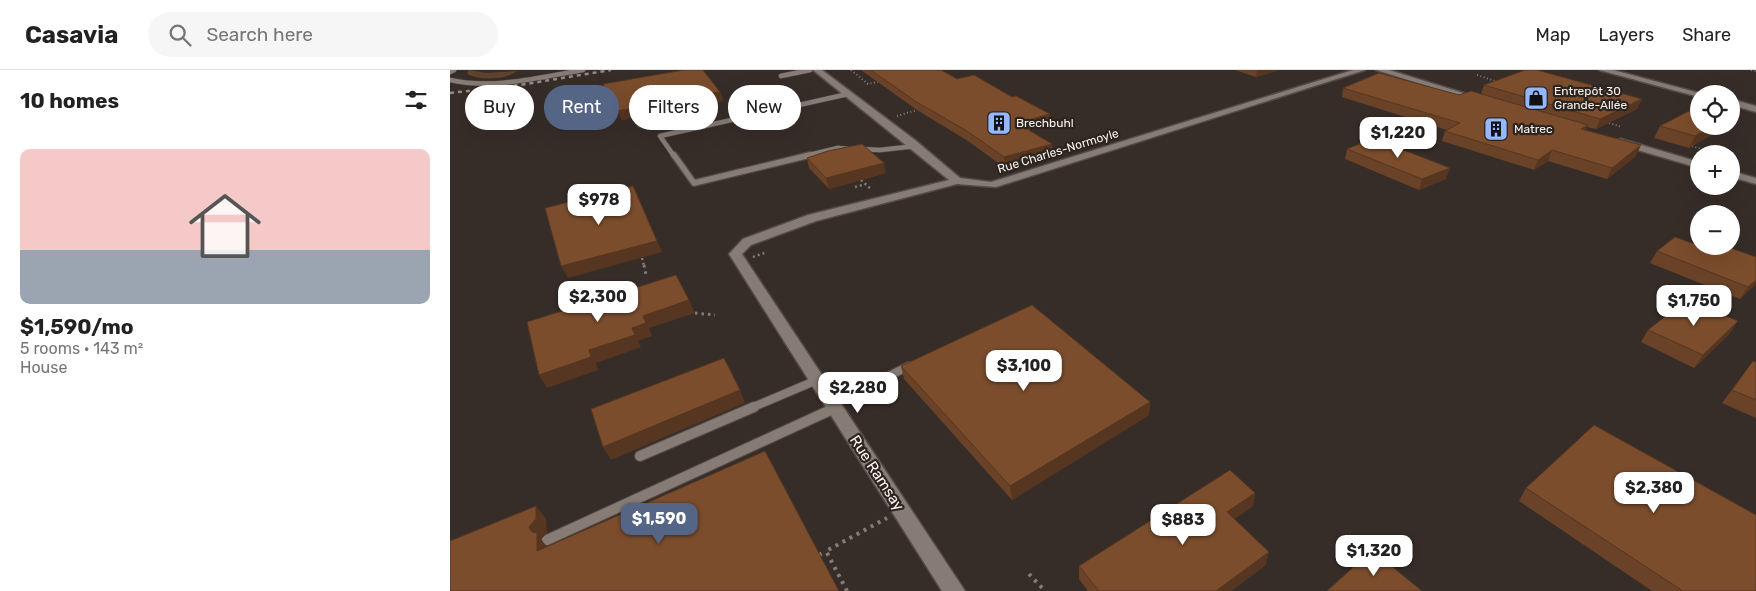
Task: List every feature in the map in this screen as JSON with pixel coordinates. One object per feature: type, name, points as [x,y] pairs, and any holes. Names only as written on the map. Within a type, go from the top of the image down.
[{"type":"street","points":[[817,70],[916,146],[957,181]]},
{"type":"street","name":"Rue Charles-Normoyle","points":[[735,254],[747,242],[812,218],[957,181],[992,185],[1361,70]]},
{"type":"street","points":[[1380,70],[1492,103]]},
{"type":"street","points":[[1603,70],[1690,92]]},
{"type":"street","points":[[1740,105],[1756,109]]},
{"type":"street","points":[[1612,139],[1690,162]]},
{"type":"street","points":[[1740,177],[1756,181]]},
{"type":"street","name":"Rue Ramsay","points":[[735,254],[954,591]]},
{"type":"lane","points":[[450,72],[454,70]]},
{"type":"lane","points":[[542,70],[544,76]]},
{"type":"lane","points":[[450,80],[476,82],[544,76],[583,70]]},
{"type":"lane","points":[[781,76],[810,70]]},
{"type":"lane","points":[[848,94],[660,136],[694,183],[838,148],[880,150],[916,146]]},
{"type":"lane","points":[[547,540],[833,406],[915,363]]},
{"type":"lane","points":[[640,456],[817,380]]},
{"type":"path","points":[[851,70],[867,84],[878,82]]},
{"type":"path","points":[[1751,70],[1756,71]]},
{"type":"path","points":[[1478,75],[1502,83]]},
{"type":"path","points":[[1609,123],[1622,127]]},
{"type":"path","points":[[855,187],[866,184]]},
{"type":"path","points":[[642,258],[646,275]]},
{"type":"path","points":[[695,313],[715,315]]},
{"type":"path","points":[[818,556],[901,510]]},
{"type":"path","points":[[826,551],[847,591]]},
{"type":"path","points":[[1029,574],[1045,591]]},
{"type":"shaded area","points":[[469,70],[486,73],[517,71],[500,78],[479,78],[467,74]]},
{"type":"building","points":[[684,70],[703,70],[715,85],[629,85],[629,109],[619,111],[619,85],[603,84]]},
{"type":"building","points":[[871,70],[941,70],[957,79],[974,75],[1012,97],[1016,96],[1050,114],[1017,123],[1052,144],[1004,157],[967,131],[915,101]]},
{"type":"building","points":[[1525,70],[1537,70],[1642,99],[1600,119],[1484,85]]},
{"type":"building","points":[[1379,73],[1459,95],[1471,91],[1588,125],[1581,129],[1641,145],[1612,168],[1552,150],[1538,160],[1445,131],[1460,123],[1343,88]]},
{"type":"building","points":[[1689,111],[1690,111],[1690,135],[1660,126]]},
{"type":"building","points":[[1373,138],[1450,168],[1422,179],[1347,149]]},
{"type":"building","points":[[862,144],[884,163],[826,178],[807,158],[828,151]]},
{"type":"building","points":[[633,186],[657,241],[561,266],[545,208]]},
{"type":"building","points":[[1675,237],[1690,242],[1690,255],[1740,255],[1740,251],[1756,257],[1756,280],[1748,287],[1657,251]]},
{"type":"building","points":[[676,275],[689,300],[643,316],[646,323],[632,328],[635,335],[589,350],[591,357],[539,375],[527,322]]},
{"type":"building","points":[[1686,300],[1738,321],[1703,355],[1648,330]]},
{"type":"building","points":[[1032,305],[1150,402],[1010,486],[901,366]]},
{"type":"building","points":[[724,358],[740,390],[603,447],[591,409]]},
{"type":"building","points":[[1753,361],[1756,362],[1756,400],[1732,390]]},
{"type":"building","points":[[1594,425],[1756,515],[1756,591],[1683,591],[1526,488]]},
{"type":"building","points":[[765,451],[839,591],[450,591],[450,541],[536,506],[536,519],[529,527],[532,532],[537,533],[537,551]]},
{"type":"building","points":[[1230,470],[1255,493],[1227,512],[1269,552],[1216,591],[1099,591],[1079,566]]},
{"type":"building","points":[[1372,550],[1422,591],[1327,591]]},
{"type":"railway","points":[[450,93],[520,85],[611,70]]},
{"type":"place","name":"Entrepôt 30 Grande-Allée","points":[[1536,98]]},
{"type":"place","name":"Brechbuhl","points":[[999,123]]},
{"type":"place","name":"Matrec","points":[[1496,129]]}]
